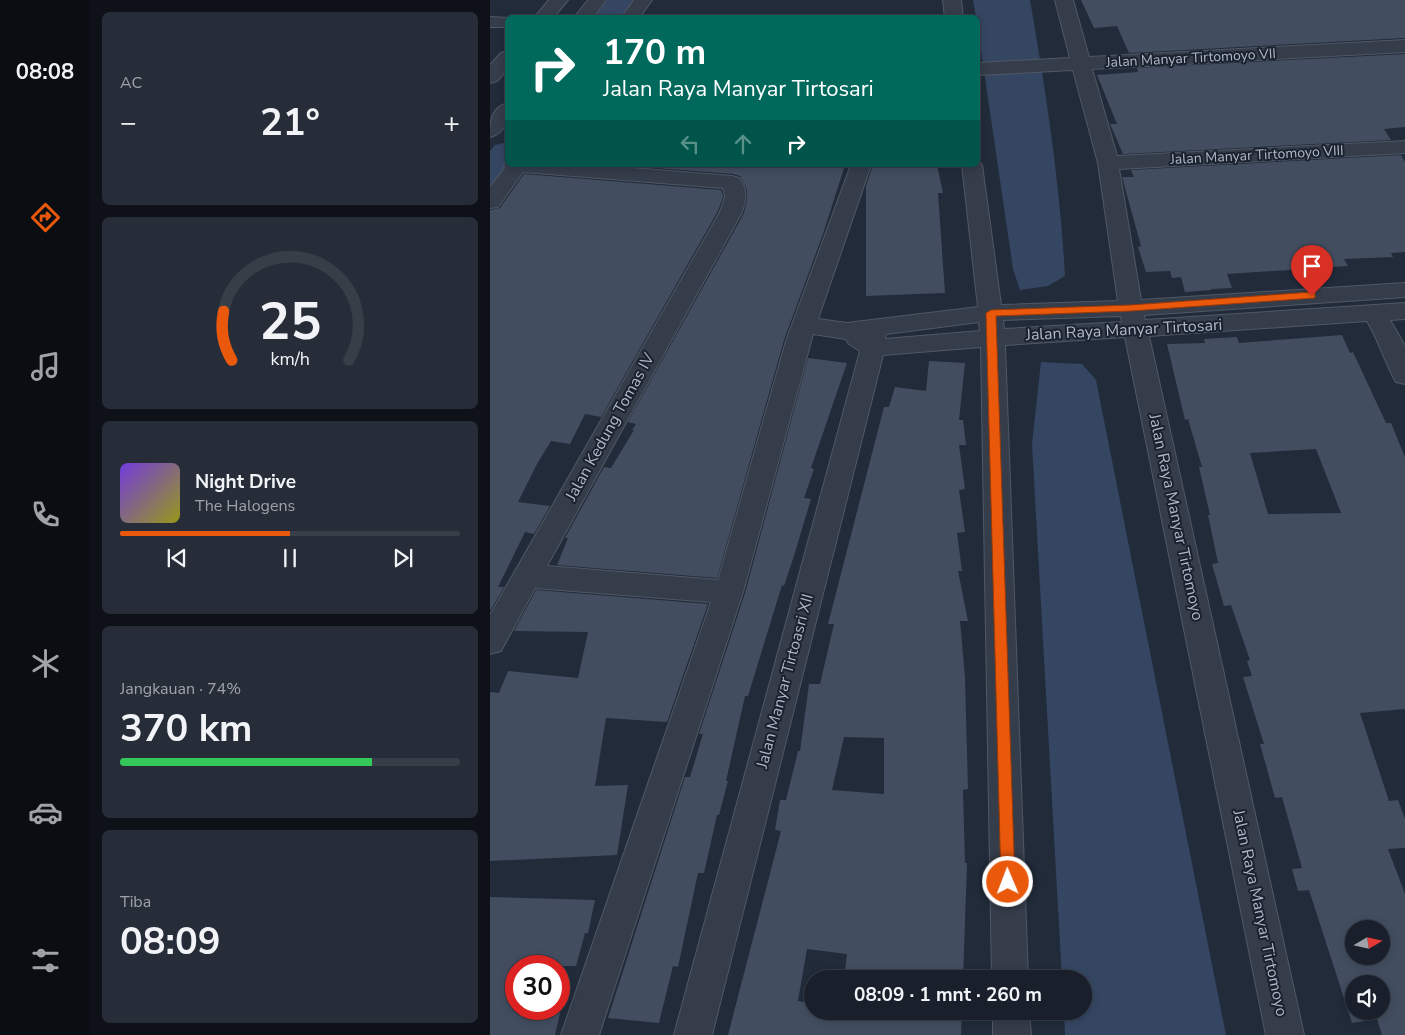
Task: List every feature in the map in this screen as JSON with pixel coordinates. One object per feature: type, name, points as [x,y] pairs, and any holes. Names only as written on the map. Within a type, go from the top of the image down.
[{"type":"street","points":[[546,15],[559,0]]},
{"type":"street","points":[[585,15],[597,0]]},
{"type":"street","points":[[632,15],[643,0]]},
{"type":"street","points":[[952,0],[954,15]]},
{"type":"street","name":"Jalan Raya Manyar Tirtomoyo","points":[[1064,0],[1108,163],[1133,319],[1285,1035]]},
{"type":"street","points":[[490,22],[505,22]]},
{"type":"street","name":"Jalan Manyar Tirtomoyo VII","points":[[980,69],[1083,65],[1405,46]]},
{"type":"street","points":[[490,77],[501,58]]},
{"type":"street","points":[[490,101],[505,104]]},
{"type":"street","points":[[490,131],[505,113]]},
{"type":"street","name":"Jalan Manyar Tirtomoyo VIII","points":[[1108,163],[1405,147]]},
{"type":"street","points":[[490,202],[515,167]]},
{"type":"street","name":"Jalan Kedung Tomas IV","points":[[494,629],[526,576],[731,212],[736,197],[732,182],[546,167]]},
{"type":"street","points":[[580,1035],[729,592],[798,341],[811,326],[860,167]]},
{"type":"street","points":[[972,167],[992,325],[1010,970]]},
{"type":"street","name":"Jalan Raya Manyar Tirtosari","points":[[1133,319],[1405,290]]},
{"type":"street","name":"Jalan Raya Manyar Tirtosari","points":[[874,338],[992,325],[1133,319],[1374,314],[1405,311]]},
{"type":"street","points":[[1374,314],[1390,339],[1405,376]]},
{"type":"street","points":[[811,326],[848,331],[874,338]]},
{"type":"street","name":"Jalan Manyar Tirtoasri XII","points":[[693,1035],[874,338]]},
{"type":"street","points":[[526,576],[729,592]]},
{"type":"street","points":[[1011,1020],[1012,1035]]},
{"type":"water","points":[[973,0],[1030,0],[1052,138],[1063,241],[1065,276],[1048,286],[1020,290],[1013,269],[980,44],[980,15],[976,15]]},
{"type":"water","points":[[1041,362],[1082,364],[1096,380],[1226,1035],[1065,1035],[1064,1020],[1092,1020],[1092,970],[1061,970],[1032,444]]},
{"type":"building","points":[[1081,0],[1405,0],[1405,38],[1129,53],[1117,26],[1094,28]]},
{"type":"building","points":[[1405,54],[1405,127],[1384,129],[1391,140],[1123,154],[1110,124],[1117,124],[1097,75],[1138,72],[1137,68]]},
{"type":"building","points":[[1401,155],[1405,162],[1405,252],[1391,253],[1393,257],[1344,259],[1348,266],[1227,274],[1232,288],[1211,290],[1185,292],[1181,277],[1172,278],[1170,271],[1146,272],[1138,247],[1141,246],[1122,177],[1134,177],[1131,170]]},
{"type":"building","points":[[644,167],[844,167],[823,234],[784,340],[717,578],[557,565],[568,538],[565,538],[604,467],[611,468],[634,430],[632,430],[636,424],[628,422],[744,213],[747,190],[740,176]]},
{"type":"building","points":[[872,167],[937,167],[943,193],[938,193],[945,293],[866,296],[866,186]]},
{"type":"building","points":[[524,174],[721,190],[723,197],[718,211],[601,417],[585,414],[570,444],[551,441],[537,464],[518,502],[550,506],[534,534],[525,532],[498,587],[504,587],[490,611],[490,210],[500,208]]},
{"type":"building","points":[[1342,335],[1350,353],[1353,352],[1386,423],[1391,423],[1405,457],[1405,709],[1360,713],[1389,801],[1398,800],[1405,819],[1405,848],[1388,849],[1405,894],[1405,1035],[1382,1035],[1377,1020],[1390,1020],[1390,975],[1345,975],[1345,1001],[1309,890],[1298,891],[1292,869],[1302,868],[1282,797],[1275,798],[1260,744],[1264,744],[1243,677],[1252,676],[1247,661],[1250,660],[1231,605],[1224,606],[1212,564],[1218,563],[1199,467],[1202,467],[1188,419],[1185,420],[1167,344],[1205,343],[1204,339],[1237,337],[1239,343]],"holes":[[[1316,449],[1341,513],[1268,514],[1250,453]]]},
{"type":"building","points":[[808,358],[847,363],[811,468],[814,469],[804,498],[811,499],[793,559],[784,586],[782,585],[748,696],[745,696],[726,781],[728,781],[719,815],[717,815],[704,873],[698,873],[678,967],[673,966],[659,1023],[608,1018],[685,777],[690,777],[703,734],[699,734],[745,593]]},
{"type":"building","points":[[929,361],[965,363],[959,420],[963,420],[966,445],[959,445],[965,489],[959,490],[965,532],[957,533],[962,571],[958,571],[968,621],[960,621],[965,677],[968,789],[963,790],[965,863],[967,863],[963,970],[845,970],[847,954],[807,949],[798,1001],[804,1002],[804,1020],[962,1020],[961,1035],[728,1035],[781,831],[775,830],[780,800],[786,800],[798,751],[800,751],[809,684],[820,684],[834,624],[828,624],[884,407],[889,407],[895,387],[926,391]],"holes":[[[844,737],[884,738],[884,794],[832,790]]]},
{"type":"building","points":[[536,590],[708,604],[667,722],[606,718],[595,786],[628,785],[617,855],[490,861],[490,692],[499,693],[508,671],[578,678],[588,632],[514,631]]},
{"type":"building","points":[[490,897],[595,900],[588,933],[585,933],[576,966],[570,966],[570,955],[505,955],[505,1020],[558,1020],[555,1035],[490,1035]]},
{"type":"building","points":[[1351,1020],[1371,1020],[1352,1023]]},
{"type":"waterway","points":[[612,15],[623,0]]},
{"type":"waterway","points":[[490,176],[505,157]]},
{"type":"route","points":[[1008,882],[991,313],[1131,308],[1312,296]]}]
